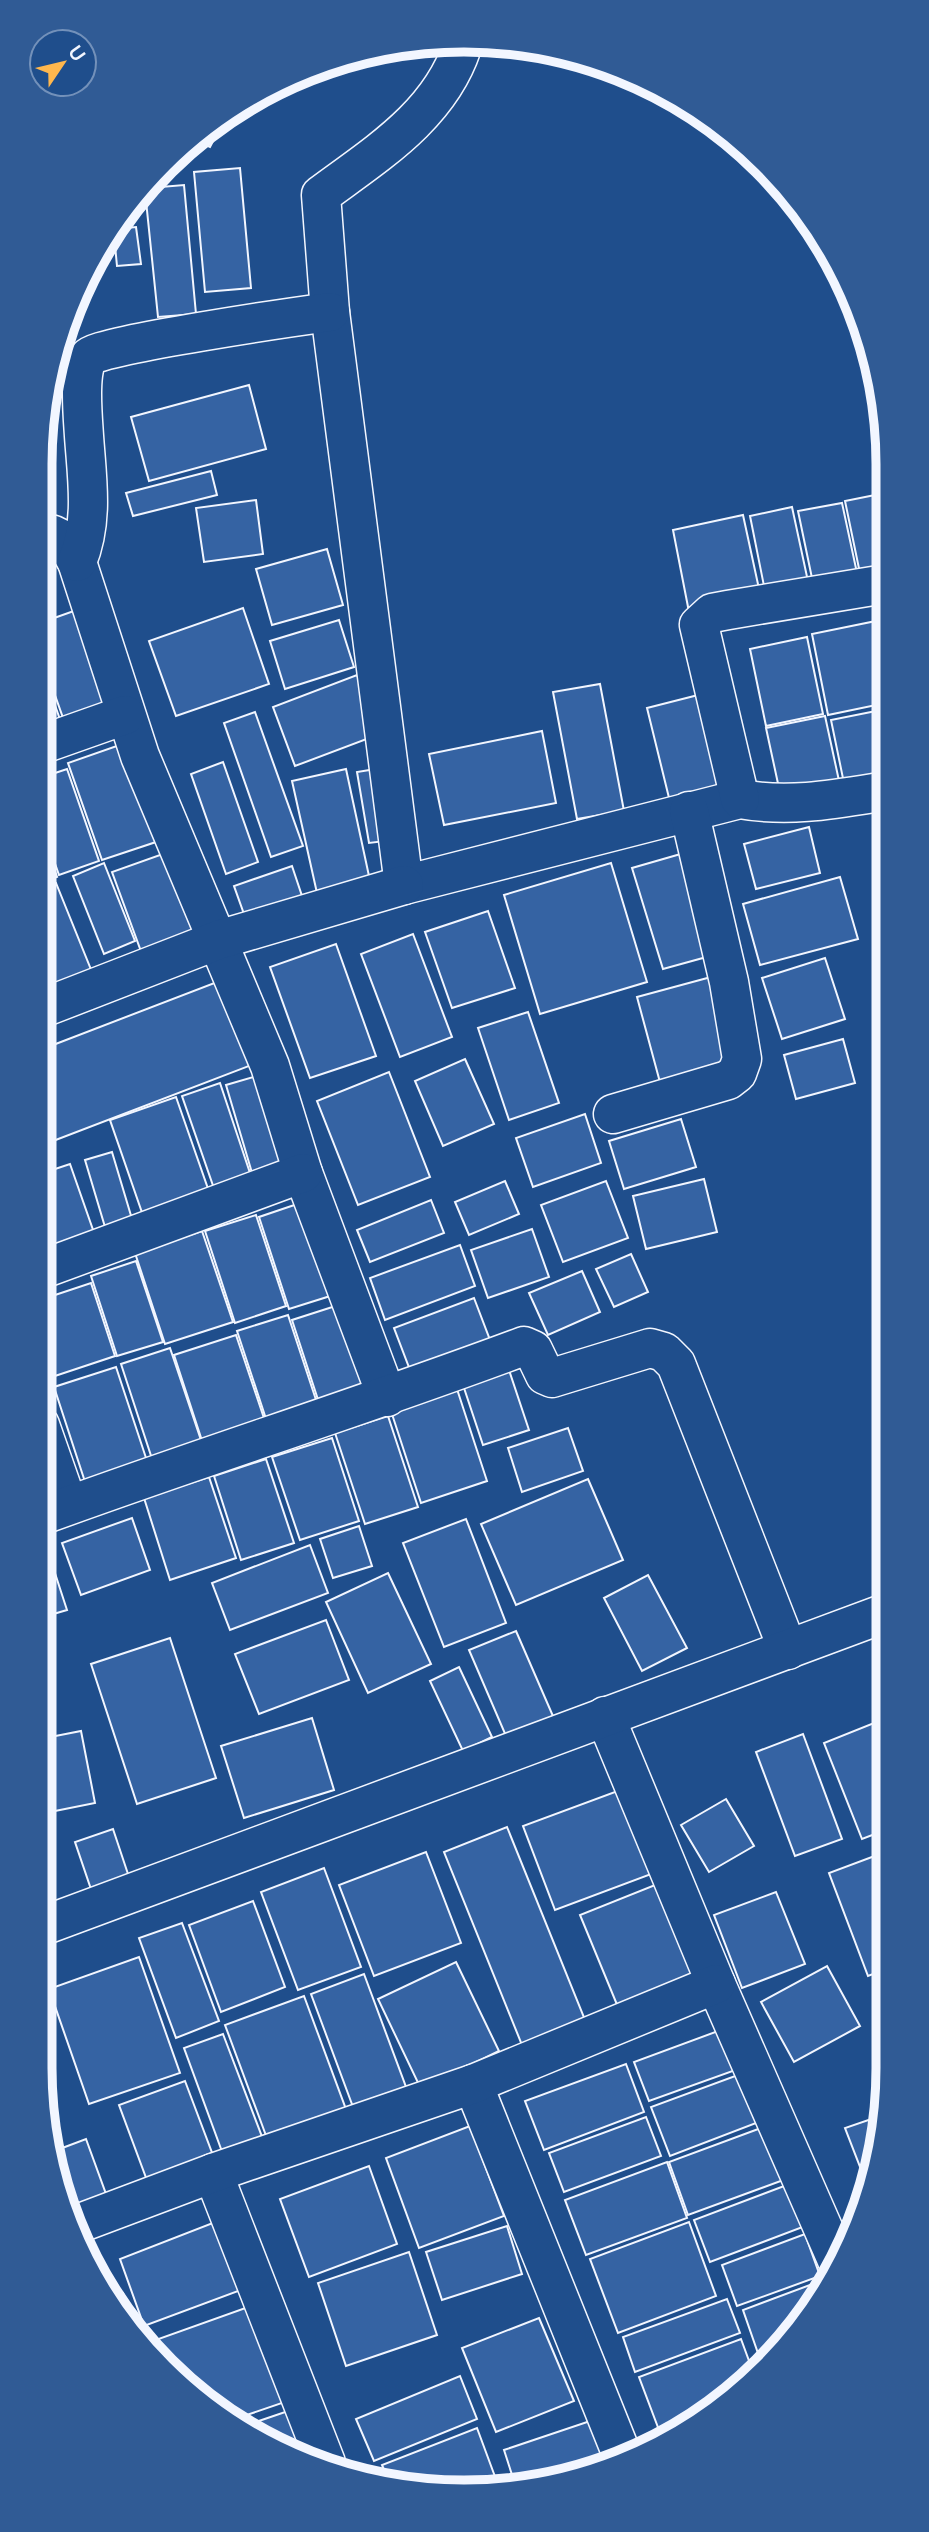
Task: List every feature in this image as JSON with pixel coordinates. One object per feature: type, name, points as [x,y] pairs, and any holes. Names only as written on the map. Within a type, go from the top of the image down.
[{"type":"street","points":[[404,886],[330,312],[321,195],[390,143],[436,100],[453,72],[460,52]]},
{"type":"street","points":[[77,562],[89,523],[83,367],[89,357],[95,352],[152,341],[330,312]]},
{"type":"street","points":[[52,533],[67,543],[77,562],[125,715],[176,846],[270,1066],[303,1173],[387,1397]]},
{"type":"street","points":[[740,799],[699,625],[704,618],[728,610],[876,586]]},
{"type":"street","points":[[52,741],[125,715]]},
{"type":"street","points":[[52,1004],[218,940],[404,886],[689,811],[740,799],[784,804],[876,792]]},
{"type":"street","points":[[613,1114],[728,1080],[740,1068],[742,1059],[729,982],[689,811]]},
{"type":"street","points":[[52,1265],[303,1173]]},
{"type":"street","points":[[54,1510],[387,1397],[524,1346],[533,1350],[545,1374],[552,1378],[650,1348],[664,1352],[676,1364],[788,1650]]},
{"type":"street","points":[[52,1923],[876,1617]]},
{"type":"street","points":[[605,1716],[716,1984],[833,2251]]},
{"type":"street","points":[[83,2222],[213,2173],[473,2084],[716,1984]]},
{"type":"street","points":[[473,2084],[620,2449]]},
{"type":"street","points":[[213,2173],[323,2454]]},
{"type":"building","points":[[240,168],[251,288],[205,292],[194,172]]},
{"type":"building","points":[[184,185],[196,314],[158,317],[146,204],[160,187]]},
{"type":"building","points":[[136,227],[141,264],[117,266],[115,247],[128,228]]},
{"type":"building","points":[[249,385],[266,449],[149,481],[131,417]]},
{"type":"building","points":[[211,471],[217,495],[133,516],[126,493]]},
{"type":"building","points":[[876,495],[876,581],[862,583],[845,501]]},
{"type":"building","points":[[256,500],[263,554],[204,562],[196,508]]},
{"type":"building","points":[[842,503],[857,573],[813,583],[798,511]]},
{"type":"building","points":[[792,507],[809,586],[766,596],[750,516]]},
{"type":"building","points":[[743,515],[761,598],[689,612],[673,530]]},
{"type":"building","points":[[327,549],[343,605],[272,625],[256,569]]},
{"type":"building","points":[[85,607],[121,711],[67,729],[52,687],[52,619]]},
{"type":"building","points":[[243,608],[269,684],[176,716],[149,641]]},
{"type":"building","points":[[339,620],[354,667],[285,689],[270,641]]},
{"type":"building","points":[[876,621],[876,705],[828,715],[812,634]]},
{"type":"building","points":[[807,637],[823,714],[766,726],[750,649]]},
{"type":"building","points":[[357,675],[380,734],[295,766],[273,707]]},
{"type":"building","points":[[600,684],[624,811],[577,819],[553,692]]},
{"type":"building","points":[[706,693],[731,792],[671,806],[647,708]]},
{"type":"building","points":[[52,696],[64,731],[52,735]]},
{"type":"building","points":[[876,711],[876,787],[846,793],[831,720]]},
{"type":"building","points":[[255,712],[303,846],[271,857],[224,723]]},
{"type":"building","points":[[825,716],[841,790],[782,802],[766,728]]},
{"type":"building","points":[[542,731],[556,803],[444,825],[429,754]]},
{"type":"building","points":[[131,741],[165,839],[102,860],[68,763]]},
{"type":"building","points":[[223,762],[258,862],[226,874],[191,774]]},
{"type":"building","points":[[382,768],[394,840],[369,843],[357,772]]},
{"type":"building","points":[[67,769],[99,861],[59,875],[52,855],[52,774]]},
{"type":"building","points":[[346,769],[372,890],[319,902],[292,781]]},
{"type":"building","points":[[809,827],[820,873],[756,889],[744,844]]},
{"type":"building","points":[[174,850],[208,944],[146,965],[112,872]]},
{"type":"building","points":[[691,851],[721,953],[663,969],[632,868]]},
{"type":"building","points":[[52,862],[57,877],[52,879]]},
{"type":"building","points":[[104,863],[135,941],[104,954],[73,876]]},
{"type":"building","points":[[611,863],[647,982],[540,1014],[504,895]]},
{"type":"building","points":[[292,866],[306,908],[249,928],[234,886]]},
{"type":"building","points":[[840,877],[858,939],[760,965],[743,904]]},
{"type":"building","points":[[56,883],[94,977],[55,994],[52,987],[52,885]]},
{"type":"building","points":[[488,911],[515,988],[452,1008],[425,932]]},
{"type":"building","points":[[413,934],[452,1037],[400,1057],[361,954]]},
{"type":"building","points":[[336,944],[376,1056],[310,1078],[270,967]]},
{"type":"building","points":[[825,958],[845,1019],[782,1039],[762,978]]},
{"type":"building","points":[[230,977],[262,1061],[52,1141],[52,1045]]},
{"type":"building","points":[[711,977],[736,1066],[661,1086],[637,997]]},
{"type":"building","points":[[528,1012],[559,1103],[509,1120],[478,1028]]},
{"type":"building","points":[[843,1039],[855,1083],[796,1099],[784,1055]]},
{"type":"building","points":[[465,1059],[494,1124],[443,1146],[415,1081]]},
{"type":"building","points":[[389,1072],[430,1177],[358,1205],[317,1101]]},
{"type":"building","points":[[260,1075],[289,1173],[255,1183],[226,1085]]},
{"type":"building","points":[[220,1083],[255,1188],[218,1200],[182,1096]]},
{"type":"building","points":[[176,1097],[213,1203],[147,1227],[110,1120]]},
{"type":"building","points":[[585,1114],[601,1163],[533,1187],[516,1138]]},
{"type":"building","points":[[681,1119],[696,1167],[624,1189],[609,1141]]},
{"type":"building","points":[[112,1152],[135,1229],[108,1237],[85,1160]]},
{"type":"building","points":[[70,1164],[99,1247],[52,1256],[52,1170]]},
{"type":"building","points":[[704,1179],[717,1232],[646,1249],[633,1196]]},
{"type":"building","points":[[505,1181],[519,1214],[469,1235],[455,1202]]},
{"type":"building","points":[[606,1181],[628,1238],[563,1262],[541,1205]]},
{"type":"building","points":[[312,1199],[343,1292],[289,1309],[259,1217]]},
{"type":"building","points":[[431,1200],[444,1233],[370,1262],[357,1230]]},
{"type":"building","points":[[256,1215],[286,1306],[235,1323],[205,1231]]},
{"type":"building","points":[[532,1229],[549,1277],[488,1298],[471,1250]]},
{"type":"building","points":[[202,1231],[233,1322],[165,1344],[135,1253]]},
{"type":"building","points":[[460,1245],[475,1286],[385,1320],[370,1278]]},
{"type":"building","points":[[631,1254],[648,1292],[614,1307],[596,1269]]},
{"type":"building","points":[[136,1261],[163,1342],[117,1356],[91,1276]]},
{"type":"building","points":[[582,1271],[600,1312],[548,1335],[529,1293]]},
{"type":"building","points":[[91,1283],[115,1356],[52,1377],[52,1296]]},
{"type":"building","points":[[474,1298],[490,1340],[410,1370],[394,1328]]},
{"type":"building","points":[[351,1301],[382,1396],[323,1415],[292,1320]]},
{"type":"building","points":[[288,1315],[321,1415],[270,1431],[237,1331]]},
{"type":"building","points":[[236,1335],[269,1433],[206,1453],[174,1355]]},
{"type":"building","points":[[170,1348],[206,1455],[156,1471],[121,1364]]},
{"type":"building","points":[[116,1367],[150,1470],[88,1491],[54,1387]]},
{"type":"building","points":[[508,1367],[529,1430],[483,1445],[462,1382]]},
{"type":"building","points":[[456,1386],[487,1481],[421,1503],[390,1408]]},
{"type":"building","points":[[388,1416],[418,1507],[365,1524],[335,1433]]},
{"type":"building","points":[[568,1428],[583,1471],[522,1492],[508,1448]]},
{"type":"building","points":[[332,1438],[359,1521],[300,1540],[272,1457]]},
{"type":"building","points":[[266,1459],[294,1543],[241,1560],[214,1476]]},
{"type":"building","points":[[209,1477],[236,1558],[170,1580],[144,1498]]},
{"type":"building","points":[[588,1479],[623,1560],[516,1605],[481,1524]]},
{"type":"building","points":[[132,1518],[150,1570],[81,1595],[62,1543]]},
{"type":"building","points":[[466,1519],[506,1623],[444,1647],[403,1543]]},
{"type":"building","points":[[359,1526],[372,1566],[333,1578],[320,1539]]},
{"type":"building","points":[[310,1545],[328,1593],[230,1630],[212,1583]]},
{"type":"building","points":[[52,1564],[67,1610],[52,1614]]},
{"type":"building","points":[[388,1573],[431,1664],[368,1693],[326,1602]]},
{"type":"building","points":[[648,1575],[687,1648],[642,1671],[604,1598]]},
{"type":"building","points":[[326,1620],[349,1680],[259,1714],[235,1654]]},
{"type":"building","points":[[516,1631],[556,1723],[509,1743],[469,1650]]},
{"type":"building","points":[[170,1638],[216,1778],[137,1804],[91,1664]]},
{"type":"building","points":[[459,1667],[492,1737],[463,1751],[430,1681]]},
{"type":"building","points":[[312,1718],[334,1790],[244,1818],[221,1746]]},
{"type":"building","points":[[874,1723],[876,1834],[862,1839],[824,1743]]},
{"type":"building","points":[[81,1731],[95,1803],[52,1812],[52,1737]]},
{"type":"building","points":[[803,1734],[842,1839],[795,1856],[756,1752]]},
{"type":"building","points":[[623,1789],[654,1873],[555,1910],[523,1826]]},
{"type":"building","points":[[726,1799],[754,1846],[709,1872],[681,1825]]},
{"type":"building","points":[[507,1827],[585,2020],[522,2045],[444,1852]]},
{"type":"building","points":[[113,1829],[132,1886],[94,1898],[75,1842]]},
{"type":"building","points":[[426,1852],[461,1943],[374,1976],[339,1885]]},
{"type":"building","points":[[876,1855],[876,1973],[868,1976],[829,1873]]},
{"type":"building","points":[[324,1868],[361,1967],[298,1990],[261,1892]]},
{"type":"building","points":[[660,1883],[700,1979],[620,2012],[580,1915]]},
{"type":"building","points":[[776,1892],[805,1964],[742,1988],[714,1915]]},
{"type":"building","points":[[253,1901],[285,1987],[221,2012],[189,1925]]},
{"type":"building","points":[[182,1923],[219,2021],[176,2038],[139,1938]]},
{"type":"building","points":[[139,1957],[180,2073],[89,2104],[52,1998],[52,1988]]},
{"type":"building","points":[[456,1962],[499,2051],[421,2089],[378,1999]]},
{"type":"building","points":[[827,1966],[860,2026],[794,2062],[761,2002]]},
{"type":"building","points":[[364,1974],[409,2095],[356,2115],[311,1994]]},
{"type":"building","points":[[304,1996],[347,2112],[268,2141],[225,2025]]},
{"type":"building","points":[[729,2027],[744,2067],[649,2101],[634,2062]]},
{"type":"building","points":[[223,2034],[264,2142],[224,2157],[184,2048]]},
{"type":"building","points":[[626,2064],[644,2112],[544,2150],[525,2101]]},
{"type":"building","points":[[746,2072],[764,2120],[670,2156],[651,2107]]},
{"type":"building","points":[[185,2081],[214,2158],[148,2183],[119,2105]]},
{"type":"building","points":[[646,2117],[661,2156],[564,2192],[549,2153]]},
{"type":"building","points":[[873,2118],[862,2173],[845,2128]]},
{"type":"building","points":[[769,2125],[789,2178],[688,2215],[669,2162]]},
{"type":"building","points":[[470,2126],[504,2216],[419,2248],[386,2158]]},
{"type":"building","points":[[86,2139],[110,2205],[80,2215],[60,2149]]},
{"type":"building","points":[[667,2162],[687,2218],[586,2255],[565,2200]]},
{"type":"building","points":[[369,2166],[397,2244],[309,2277],[280,2199]]},
{"type":"building","points":[[792,2183],[808,2225],[710,2262],[694,2220]]},
{"type":"building","points":[[223,2219],[249,2287],[144,2326],[120,2259]]},
{"type":"building","points":[[689,2222],[716,2296],[618,2333],[590,2259]]},
{"type":"building","points":[[507,2226],[522,2274],[442,2300],[426,2252]]},
{"type":"building","points":[[805,2234],[820,2276],[737,2306],[722,2265]]},
{"type":"building","points":[[409,2252],[437,2335],[346,2366],[318,2283]]},
{"type":"building","points":[[815,2283],[791,2318],[759,2356],[743,2310]]},
{"type":"building","points":[[727,2299],[740,2333],[635,2372],[623,2337]]},
{"type":"building","points":[[251,2306],[285,2402],[245,2416],[193,2377],[156,2340]]},
{"type":"building","points":[[539,2318],[574,2401],[496,2432],[462,2348]]},
{"type":"building","points":[[741,2339],[750,2364],[693,2410],[659,2430],[639,2377]]},
{"type":"building","points":[[460,2376],[477,2419],[374,2461],[356,2419]]},
{"type":"building","points":[[291,2410],[303,2446],[282,2437],[255,2422]]},
{"type":"building","points":[[599,2418],[611,2453],[545,2472],[513,2477],[504,2450]]},
{"type":"building","points":[[477,2428],[496,2478],[464,2480],[411,2476],[385,2472],[382,2465]]}]
